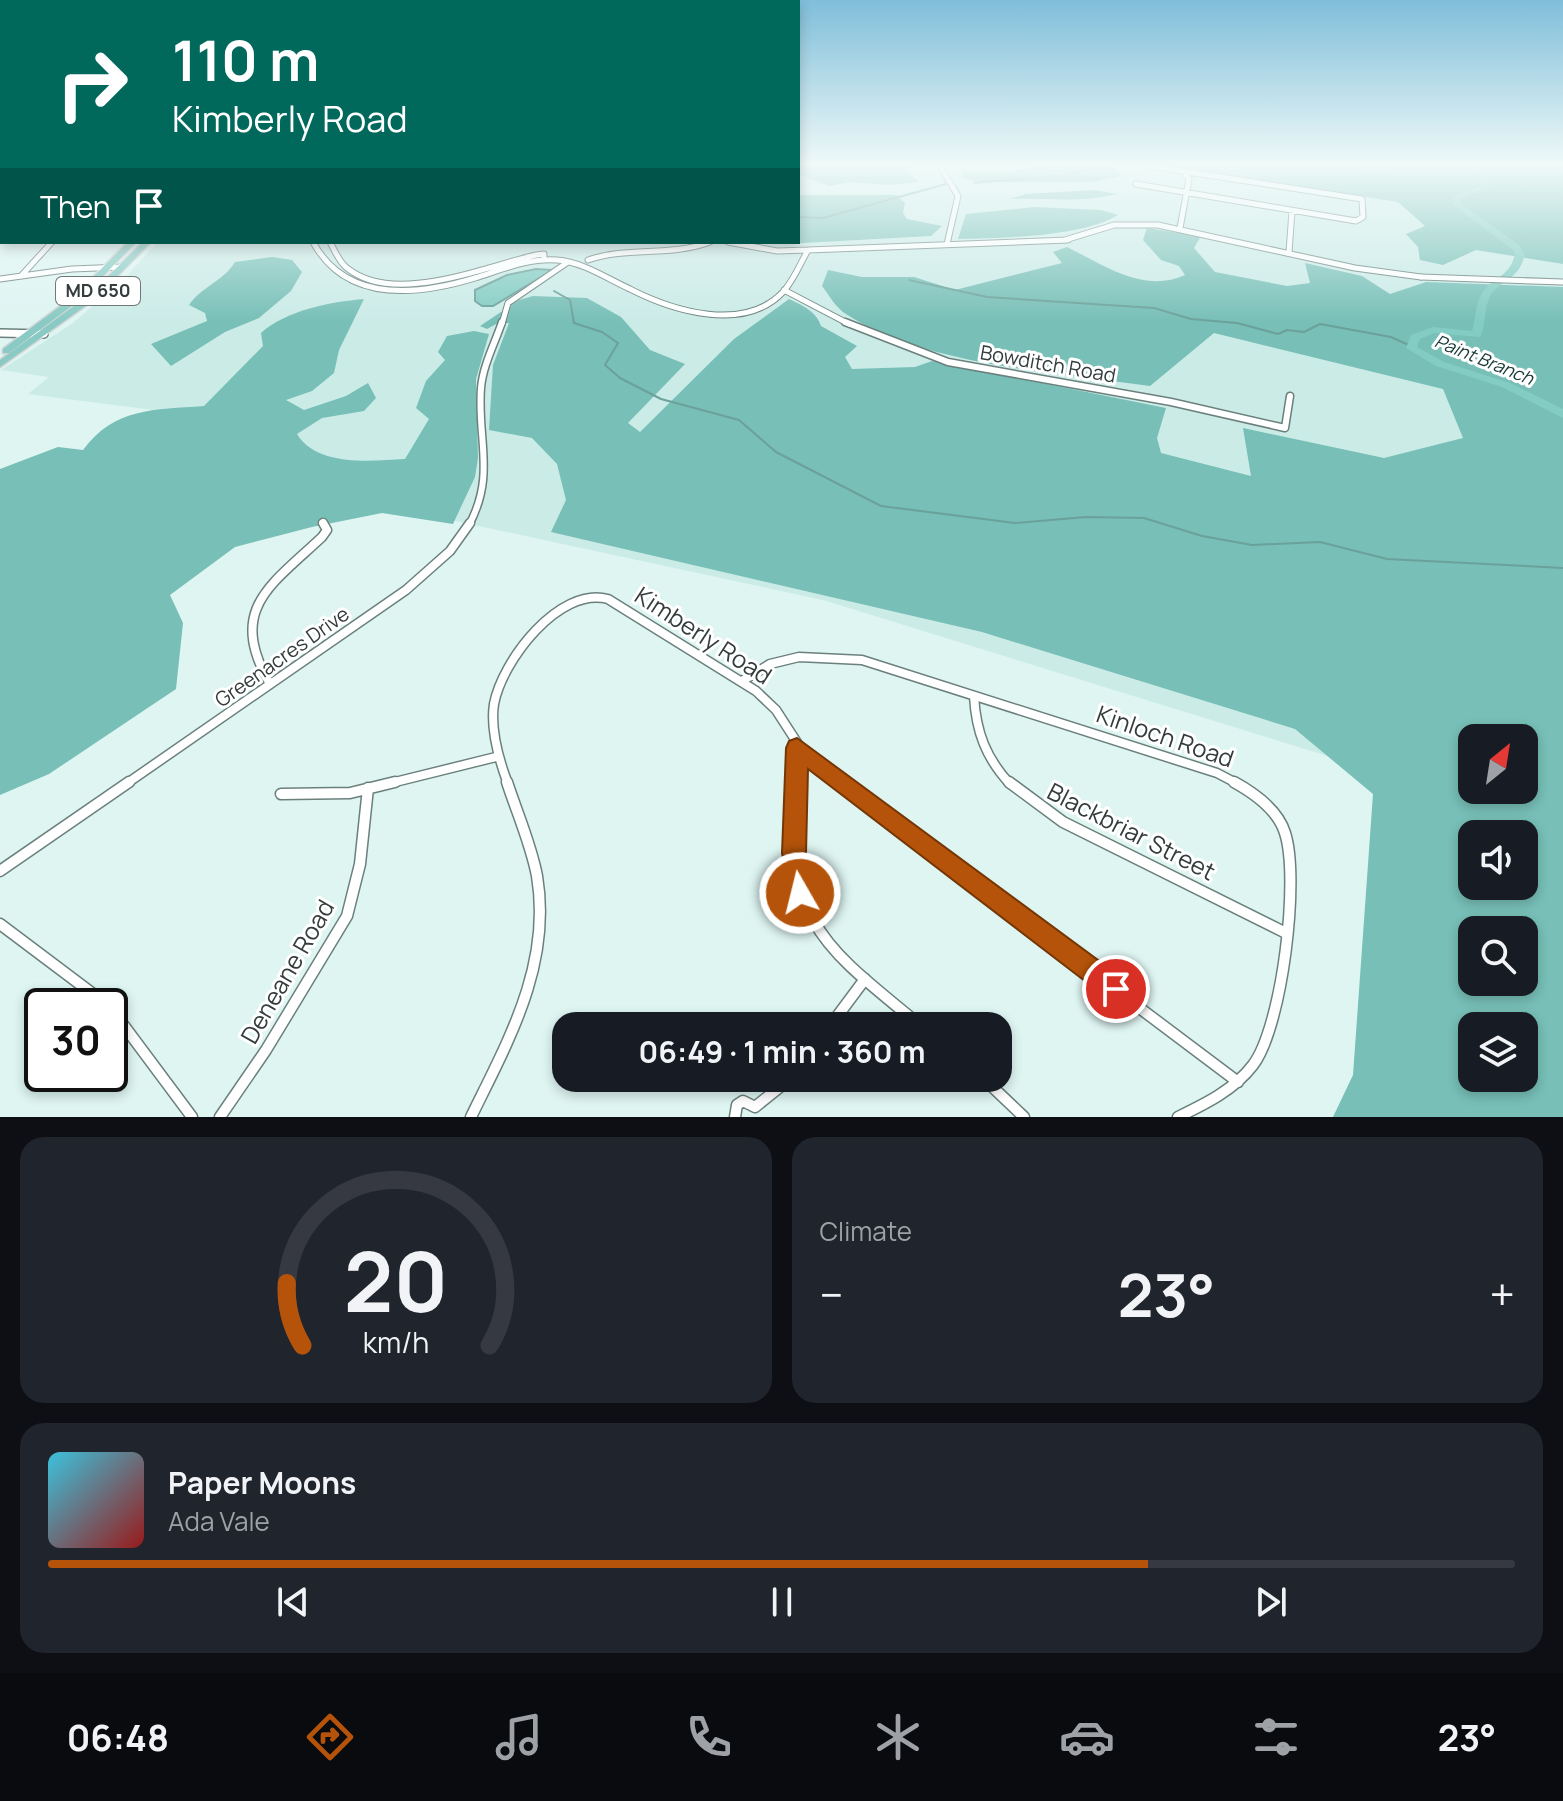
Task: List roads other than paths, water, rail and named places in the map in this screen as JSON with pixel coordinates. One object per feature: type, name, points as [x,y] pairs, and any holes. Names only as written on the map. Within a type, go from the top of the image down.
[{"type":"main road","name":"MD 650","points":[[0,355],[33,333],[110,268],[130,244]]},
{"type":"main road","name":"MD 650","points":[[0,364],[44,334],[145,244]]},
{"type":"street","points":[[947,244],[955,218]]},
{"type":"street","points":[[1180,228],[1182,218]]},
{"type":"street","points":[[1289,252],[1291,218]]},
{"type":"street","points":[[734,244],[777,251],[903,243],[1065,240],[1133,224],[1180,228],[1384,274],[1563,282]]},
{"type":"street","points":[[21,276],[50,244]]},
{"type":"street","points":[[314,244],[322,262],[332,273],[358,284],[384,289],[449,285],[513,265],[544,260],[568,262],[653,300],[691,312],[732,313],[763,305],[784,290],[808,250]]},
{"type":"street","points":[[331,244],[347,270],[387,282],[443,280],[536,255],[544,254],[544,260]]},
{"type":"street","points":[[588,260],[602,253],[691,249],[705,244]]},
{"type":"street","name":"Greenacres Drive","points":[[0,871],[406,590],[455,549],[472,524],[482,485],[486,464],[481,406],[483,378],[508,303],[568,262]]},
{"type":"street","points":[[0,279],[122,267]]},
{"type":"street","name":"Bowditch Road","points":[[784,290],[856,327],[948,362],[1171,402],[1285,428],[1290,396]]},
{"type":"street","points":[[0,333],[44,334]]},
{"type":"street","points":[[270,684],[249,648],[253,614],[276,582],[322,537],[327,530],[323,522]]},
{"type":"street","name":"Kimberly Road","points":[[496,757],[493,700],[505,668],[539,628],[586,595],[608,599],[742,681],[776,710],[797,748],[1238,1082]]},
{"type":"street","name":"Kinloch Road","points":[[742,681],[777,661],[820,655],[862,660],[1217,773],[1252,793],[1276,817],[1290,847],[1291,870],[1272,1029],[1259,1056],[1238,1082],[1178,1117]]},
{"type":"street","name":"Blackbriar Street","points":[[974,696],[975,728],[982,749],[1001,776],[1031,802],[1063,822],[1284,932]]},
{"type":"street","points":[[797,748],[794,853],[800,893],[832,949],[904,1012]]},
{"type":"street","points":[[281,794],[322,796],[496,757],[511,790],[536,870],[537,947],[517,1020],[471,1117]]},
{"type":"street","name":"Deneane Road","points":[[220,1117],[266,1050],[347,916],[360,864],[368,788]]},
{"type":"street","points":[[0,924],[86,988]]},
{"type":"street","points":[[840,1012],[865,979]]},
{"type":"street","points":[[128,1030],[192,1117]]},
{"type":"street","points":[[735,1117],[739,1103],[750,1101],[756,1112],[777,1092]]},
{"type":"street","points":[[998,1092],[1024,1117]]},
{"type":"waterway","name":"Paint Branch","points":[[1476,218],[1516,247],[1520,254],[1518,263],[1510,275],[1485,297],[1476,335],[1433,330],[1415,337],[1411,348],[1440,364],[1506,385],[1563,414]]},
{"type":"waterway","points":[[909,280],[987,297],[1154,308],[1191,319],[1237,323],[1278,334],[1287,330],[1304,332],[1320,324],[1391,337],[1411,346]]},
{"type":"waterway","points":[[554,291],[570,300],[574,323],[602,332],[618,343],[605,365],[620,378],[661,399],[739,420],[776,452],[881,506],[1015,523],[1086,517],[1144,518],[1202,536],[1252,545],[1320,542],[1387,559],[1563,568]]}]
